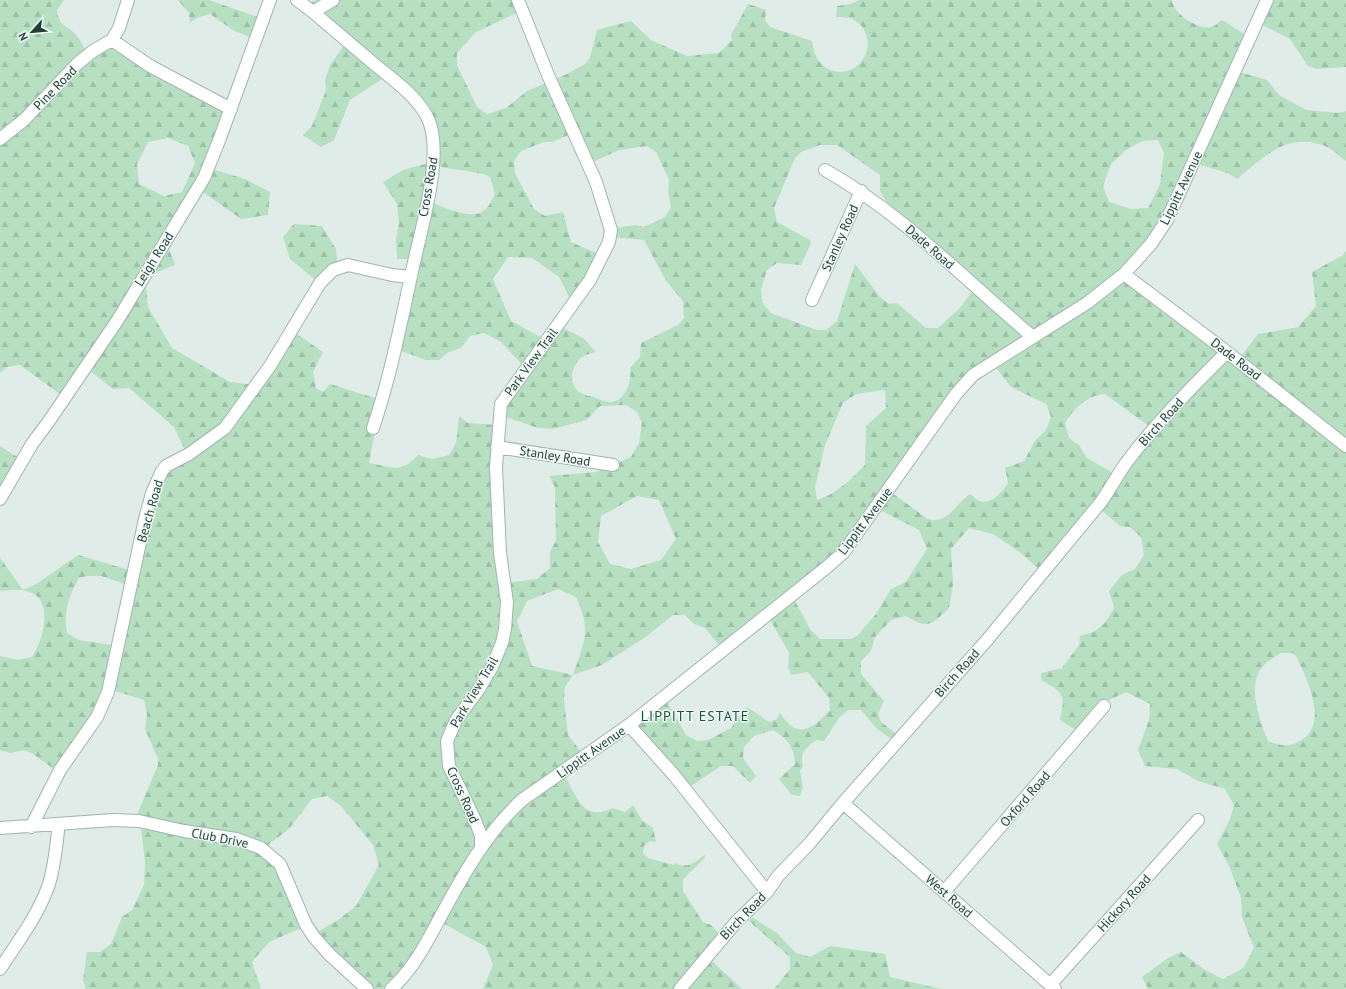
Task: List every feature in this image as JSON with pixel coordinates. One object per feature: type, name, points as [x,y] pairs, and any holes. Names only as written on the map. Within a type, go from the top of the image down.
[{"type":"street","points":[[128,0],[119,28],[112,40],[150,66],[231,109]]},
{"type":"street","name":"Leigh Road","points":[[0,499],[32,444],[50,421],[117,321],[132,293],[204,178],[231,109],[270,0]]},
{"type":"street","name":"Cross Road","points":[[297,0],[412,97],[429,121],[435,145],[433,171],[392,369],[373,428]]},
{"type":"street","points":[[313,12],[333,0]]},
{"type":"street","name":"Park View Trail","points":[[447,741],[456,720],[492,667],[502,643],[505,629],[507,602],[500,553],[496,467],[501,404],[507,393],[551,336],[590,280],[609,242],[611,230],[596,182],[548,75],[518,0]]},
{"type":"street","name":"Lippitt Avenue","points":[[391,989],[409,971],[456,887],[481,848],[508,812],[522,800],[629,725],[843,553],[956,394],[973,375],[1087,303],[1124,274],[1151,244],[1167,220],[1267,0]]},
{"type":"street","name":"Pine Road","points":[[0,139],[24,120],[77,64],[93,51],[112,40]]},
{"type":"street","name":"Stanley Road","points":[[812,300],[861,191],[825,170]]},
{"type":"street","name":"Dade Road","points":[[861,191],[888,211],[1033,337]]},
{"type":"street","name":"Beach Road","points":[[31,827],[60,770],[97,717],[108,692],[145,519],[152,493],[166,466],[189,454],[225,428],[270,366],[320,283],[333,270],[348,264],[392,275],[410,277]]},
{"type":"street","name":"Dade Road","points":[[1124,274],[1227,352],[1346,446]]},
{"type":"street","name":"Birch Road","points":[[680,989],[737,921],[767,892],[778,876],[809,844],[843,803],[987,640],[1112,487],[1126,464],[1144,441],[1227,352]]},
{"type":"street","name":"Stanley Road","points":[[497,447],[612,465]]},
{"type":"street","name":"Oxford Road","points":[[944,892],[1104,706]]},
{"type":"street","points":[[629,725],[673,774],[767,892]]},
{"type":"street","name":"Cross Road","points":[[447,741],[449,766],[475,820],[480,836],[481,848]]},
{"type":"street","name":"West Road","points":[[843,803],[1053,987]]},
{"type":"street","name":"Club Drive","points":[[0,828],[113,820],[139,821],[184,831],[236,839],[261,848],[280,864],[306,925],[314,937],[329,954],[367,989]]},
{"type":"street","name":"Hickory Road","points":[[1053,987],[1198,820]]},
{"type":"street","points":[[0,969],[38,909],[48,887],[54,864],[58,824]]},
{"type":"green space","points":[[0,0],[64,0],[57,10],[58,16],[62,23],[78,37],[89,58],[118,41],[160,69],[231,105],[212,169],[245,179],[270,192],[268,215],[241,219],[203,192],[167,244],[175,265],[145,277],[148,307],[172,348],[230,382],[255,385],[294,332],[323,352],[313,372],[316,388],[323,392],[330,384],[381,400],[369,463],[396,468],[407,465],[418,455],[432,459],[449,455],[456,443],[459,416],[468,423],[498,425],[505,583],[537,579],[550,568],[550,551],[556,541],[555,487],[549,476],[596,472],[631,457],[639,443],[642,423],[637,412],[626,405],[600,406],[586,420],[553,429],[538,428],[503,416],[504,407],[526,369],[500,341],[484,333],[470,336],[461,348],[447,353],[439,360],[426,360],[396,349],[414,261],[397,259],[396,240],[399,223],[397,204],[383,182],[403,170],[436,161],[429,115],[391,73],[350,100],[334,140],[321,147],[303,135],[312,126],[326,90],[325,81],[330,65],[348,40],[311,2],[316,0],[521,0],[525,9],[476,32],[457,53],[457,65],[477,107],[487,114],[506,108],[527,91],[567,74],[585,64],[590,58],[597,30],[631,21],[651,40],[687,56],[719,53],[732,40],[731,35],[748,4],[766,10],[765,20],[770,27],[812,41],[815,53],[821,64],[828,69],[840,72],[850,70],[859,65],[865,56],[867,37],[863,28],[852,19],[846,17],[836,17],[837,6],[851,4],[859,0],[1172,0],[1173,5],[1181,15],[1187,20],[1200,26],[1212,27],[1222,20],[1246,35],[1236,71],[1267,80],[1279,95],[1306,110],[1339,113],[1346,111],[1346,161],[1329,148],[1315,143],[1303,142],[1279,148],[1268,154],[1237,179],[1230,174],[1195,163],[1129,272],[1238,360],[1258,334],[1298,327],[1316,306],[1312,272],[1343,255],[1346,251],[1346,989],[1148,989],[1142,977],[1168,958],[1181,952],[1205,970],[1223,979],[1243,968],[1254,948],[1242,917],[1241,898],[1230,868],[1217,844],[1230,819],[1234,805],[1225,789],[1198,781],[1177,769],[1145,766],[1138,750],[1149,720],[1150,704],[1126,692],[1105,702],[1077,731],[1060,720],[1063,699],[1059,692],[1041,680],[1041,673],[1062,668],[1079,645],[1080,636],[1097,630],[1108,619],[1114,607],[1109,591],[1122,575],[1135,569],[1144,555],[1141,537],[1130,527],[1120,526],[1101,510],[1045,575],[1021,553],[993,534],[969,528],[951,549],[953,584],[949,608],[934,622],[929,624],[920,623],[906,616],[891,620],[875,637],[871,651],[861,661],[861,674],[884,701],[878,714],[881,722],[903,739],[904,744],[901,746],[876,728],[861,710],[848,710],[839,718],[824,741],[816,740],[804,751],[802,758],[803,766],[800,771],[803,787],[800,796],[792,795],[779,779],[795,764],[792,748],[783,737],[773,730],[754,736],[744,747],[743,758],[756,776],[750,783],[733,766],[721,766],[688,788],[635,724],[666,700],[686,735],[697,741],[708,740],[731,728],[747,707],[769,722],[777,719],[780,713],[792,727],[799,729],[811,727],[817,723],[830,710],[829,698],[808,672],[791,675],[788,667],[789,653],[769,618],[723,650],[705,628],[694,624],[685,615],[673,615],[647,636],[602,665],[573,675],[565,687],[564,700],[568,735],[585,757],[564,774],[572,790],[587,809],[594,812],[602,812],[612,808],[625,812],[633,805],[642,820],[653,828],[656,842],[650,841],[644,846],[643,853],[648,858],[684,866],[692,864],[706,854],[704,859],[683,879],[683,891],[703,922],[711,925],[727,942],[712,961],[742,989],[483,989],[493,965],[486,947],[441,922],[391,989],[370,989],[312,935],[338,920],[356,906],[379,865],[373,845],[341,806],[327,796],[312,799],[289,829],[269,844],[269,848],[304,924],[299,929],[269,942],[252,962],[261,989],[86,989],[83,980],[87,952],[100,952],[111,944],[122,917],[132,910],[144,885],[145,861],[140,820],[136,817],[158,765],[158,759],[145,729],[147,715],[144,700],[112,690],[58,772],[33,754],[24,750],[10,753],[0,750],[0,656],[18,660],[32,657],[42,634],[44,615],[40,600],[34,594],[21,590],[0,591],[0,558],[23,590],[38,583],[78,555],[136,572],[162,476],[187,454],[174,427],[129,388],[113,389],[90,371],[68,400],[20,365],[7,367],[0,373]],"holes":[[[575,132],[593,162],[619,150],[647,146],[656,152],[669,180],[668,192],[671,207],[665,217],[644,227],[635,225],[616,228],[611,237],[644,240],[666,281],[683,301],[684,318],[678,325],[641,343],[640,357],[630,368],[629,385],[623,395],[614,401],[608,402],[584,395],[574,386],[572,372],[577,362],[579,359],[596,352],[583,338],[563,328],[546,340],[511,321],[493,279],[508,257],[532,258],[559,277],[572,302],[601,255],[571,242],[563,212],[545,216],[534,209],[515,173],[514,161],[521,151],[544,142],[552,142]],[[168,138],[188,146],[195,163],[182,192],[164,196],[139,184],[137,164],[148,142]],[[1158,140],[1164,153],[1160,184],[1148,208],[1131,209],[1109,202],[1103,186],[1111,164],[1126,150],[1143,141]],[[820,145],[837,145],[880,175],[880,191],[889,206],[976,286],[960,308],[938,328],[926,328],[897,303],[889,304],[880,297],[855,264],[837,321],[826,330],[817,330],[771,313],[762,302],[761,290],[767,270],[777,263],[801,265],[811,243],[810,240],[777,222],[774,208],[795,158],[801,152]],[[436,162],[441,167],[484,174],[490,177],[495,194],[483,212],[468,214],[454,211],[427,201]],[[994,365],[1011,387],[1046,404],[1051,417],[1046,430],[1035,441],[1024,461],[1005,468],[1008,483],[997,496],[984,502],[970,494],[951,512],[941,519],[928,519],[892,493],[977,374]],[[885,390],[886,408],[866,426],[865,465],[849,481],[837,490],[817,500],[815,487],[825,445],[843,403],[856,394]],[[1105,394],[1153,429],[1120,477],[1087,458],[1079,445],[1069,438],[1065,423],[1077,407],[1087,400]],[[637,496],[659,500],[676,539],[661,560],[631,569],[610,564],[598,542],[601,516]],[[880,510],[919,530],[927,549],[906,582],[891,589],[876,614],[858,635],[851,639],[820,639],[810,629],[794,599]],[[87,576],[101,576],[131,586],[117,646],[79,640],[67,633],[66,611],[72,591],[79,578]],[[558,589],[576,597],[584,619],[585,636],[573,675],[532,666],[517,621],[527,601]],[[1281,653],[1292,653],[1296,656],[1306,677],[1314,702],[1315,714],[1313,725],[1308,735],[1298,742],[1290,745],[1280,745],[1268,741],[1261,724],[1256,704],[1255,683],[1258,674],[1263,666]]]},
{"type":"green space","points":[[178,0],[209,0],[266,20],[258,41],[233,30],[210,14],[196,18],[190,23],[189,13]]},
{"type":"green space","points":[[1270,0],[1346,0],[1346,67],[1317,69],[1308,66],[1290,39],[1259,23]]},
{"type":"green space","points":[[294,224],[322,226],[336,249],[338,267],[319,283],[290,259],[283,237]]},
{"type":"green space","points":[[0,446],[22,460],[0,489]]},
{"type":"green space","points":[[752,917],[777,933],[796,953],[810,957],[830,946],[885,954],[890,977],[941,989],[774,989],[790,969],[790,957],[749,921]]},
{"type":"district","name":"LIPPITT ESTATE","points":[[695,716]]}]
